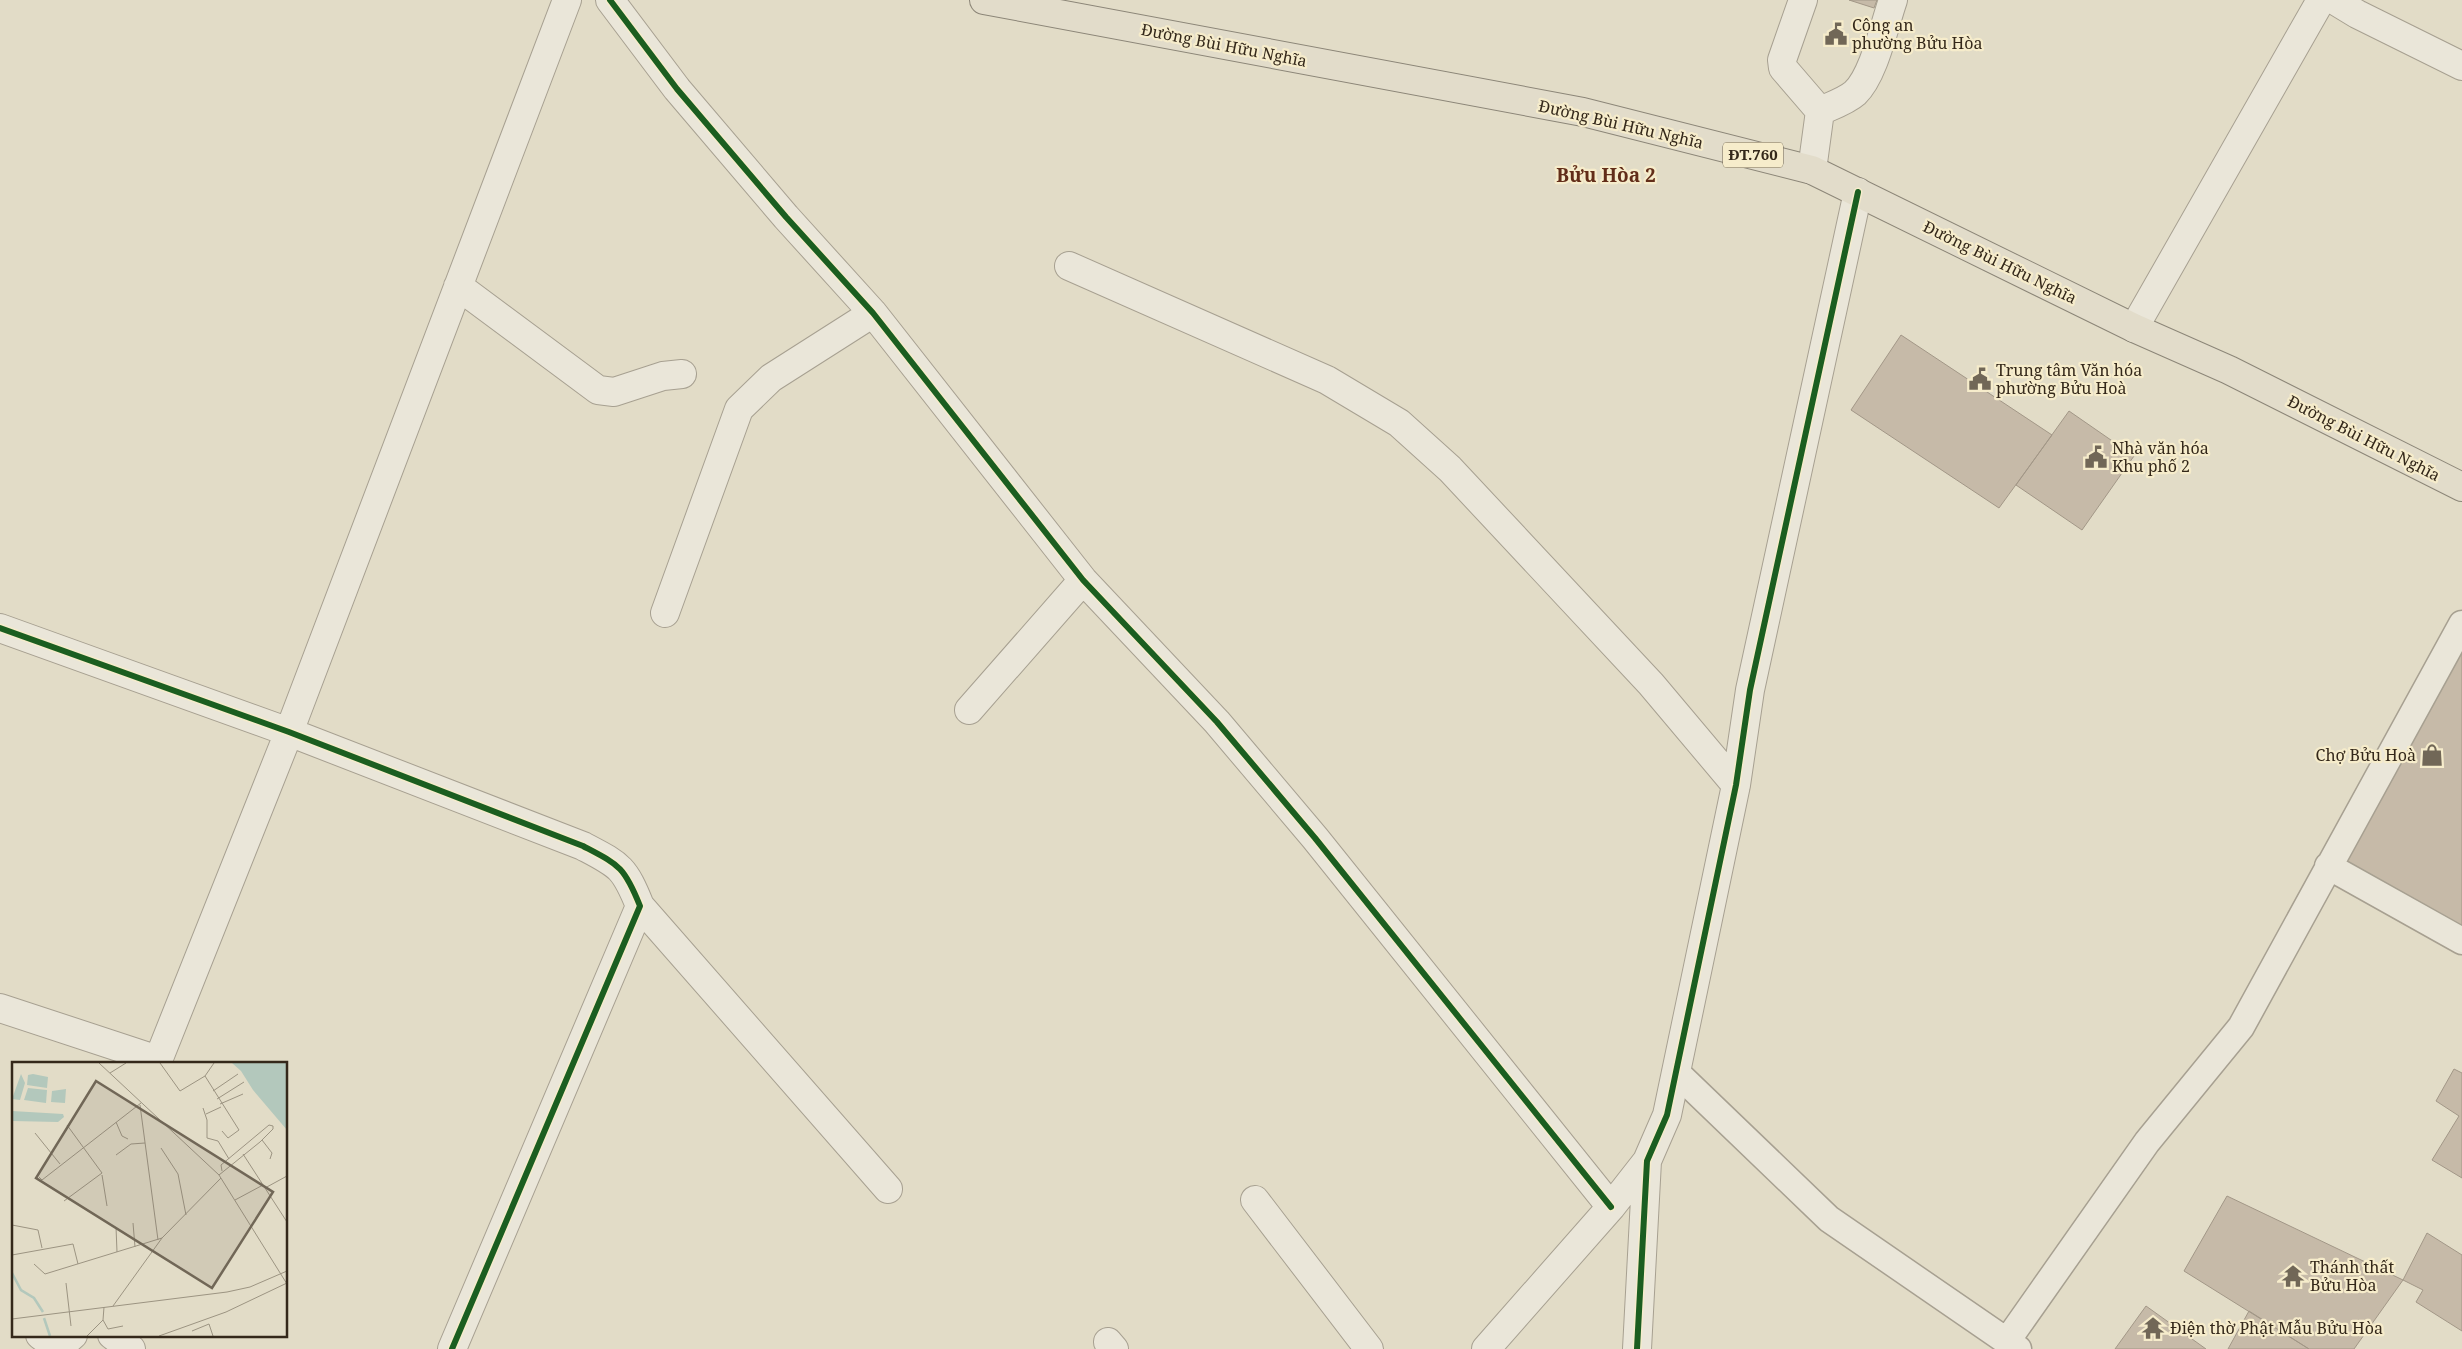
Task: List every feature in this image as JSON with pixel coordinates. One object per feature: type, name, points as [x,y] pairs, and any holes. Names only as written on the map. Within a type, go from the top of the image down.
[{"type":"main road","name":"Đường Bùi Hữu Nghĩa","points":[[984,0],[1583,112],[1812,170],[2134,328],[2228,370],[2462,487]]},
{"type":"street","points":[[0,1008],[158,1061],[289,732],[567,0]]},
{"type":"street","points":[[610,0],[677,90],[786,217],[873,313],[1083,580],[1217,722],[1315,838],[1612,1207]]},
{"type":"street","points":[[1803,0],[1782,60],[1783,68],[1820,111],[1812,170]]},
{"type":"street","points":[[1820,111],[1854,95],[1861,86],[1869,72],[1893,0]]},
{"type":"street","points":[[2134,328],[2321,0]]},
{"type":"street","points":[[2334,0],[2361,7],[2462,66]]},
{"type":"street","points":[[1486,1349],[1612,1207],[1647,1161],[1667,1115],[1736,785],[1750,690],[1858,192]]},
{"type":"street","points":[[1069,266],[1327,380],[1398,423],[1463,483],[1651,684],[1736,785]]},
{"type":"street","points":[[458,286],[598,390],[614,392],[656,378],[682,374]]},
{"type":"street","points":[[665,613],[739,409],[771,378],[873,313]]},
{"type":"street","points":[[969,710],[1083,580]]},
{"type":"street","points":[[0,628],[289,732],[583,846],[617,864],[629,880],[640,906],[888,1188]]},
{"type":"street","points":[[452,1349],[640,906]]},
{"type":"street","points":[[1637,1349],[1647,1161]]},
{"type":"street","points":[[1255,1200],[1369,1349]]},
{"type":"street","points":[[41,1336],[65,1342],[73,1336]]},
{"type":"street","points":[[113,1336],[131,1349]]},
{"type":"lane","points":[[1676,1072],[1829,1219],[2012,1345],[2147,1142],[2241,1027],[2462,624]]},
{"type":"lane","points":[[2328,866],[2462,941]]},
{"type":"building","points":[[1849,0],[1877,0],[1874,8]]},
{"type":"building","points":[[1901,335],[2052,435],[1999,508],[1851,410]]},
{"type":"building","points":[[2069,411],[2134,456],[2082,530],[2016,485]]},
{"type":"building","name":"Chợ Bửu Hoà","points":[[2462,647],[2462,930],[2340,863]]},
{"type":"building","points":[[2454,1069],[2462,1073],[2462,1178],[2432,1160],[2459,1116],[2436,1101]]},
{"type":"building","name":"Thánh thất Bửu Hòa","points":[[2227,1196],[2403,1280],[2354,1349],[2309,1349],[2184,1271]]},
{"type":"building","points":[[2427,1233],[2462,1255],[2462,1331],[2416,1302],[2423,1290],[2403,1280]]},
{"type":"building","name":"Điện thờ Phật Mẫu Bửu Hòa","points":[[2146,1306],[2206,1349],[2115,1349]]},
{"type":"building","name":"Điện thờ Phật Mẫu Bửu Hòa","points":[[2249,1311],[2309,1349],[2228,1349]]},
{"type":"cycle path","points":[[610,0],[677,89],[786,217],[873,313],[1083,580],[1217,722],[1315,838],[1611,1207]]},
{"type":"cycle path","points":[[1637,1349],[1647,1161],[1667,1115],[1736,785],[1750,690],[1858,192]]},
{"type":"cycle path","points":[[0,628],[289,732],[583,846],[613,863],[624,874],[640,906],[452,1349]]},
{"type":"place","name":"Công an phường Bửu Hòa","points":[[1836,34]]},
{"type":"place","name":"Trung tâm Văn hóa phường Bửu Hoà","points":[[1980,379]]},
{"type":"place","name":"Nhà văn hóa Khu phố 2","points":[[2096,457]]},
{"type":"place","name":"Chợ Bửu Hoà","points":[[2432,755]]},
{"type":"place","name":"Thánh thất Bửu Hòa","points":[[2293,1276]]},
{"type":"place","name":"Điện thờ Phật Mẫu Bửu Hòa","points":[[2153,1328]]},
{"type":"district","name":"Bửu Hòa 2","points":[[1606,175]]}]
